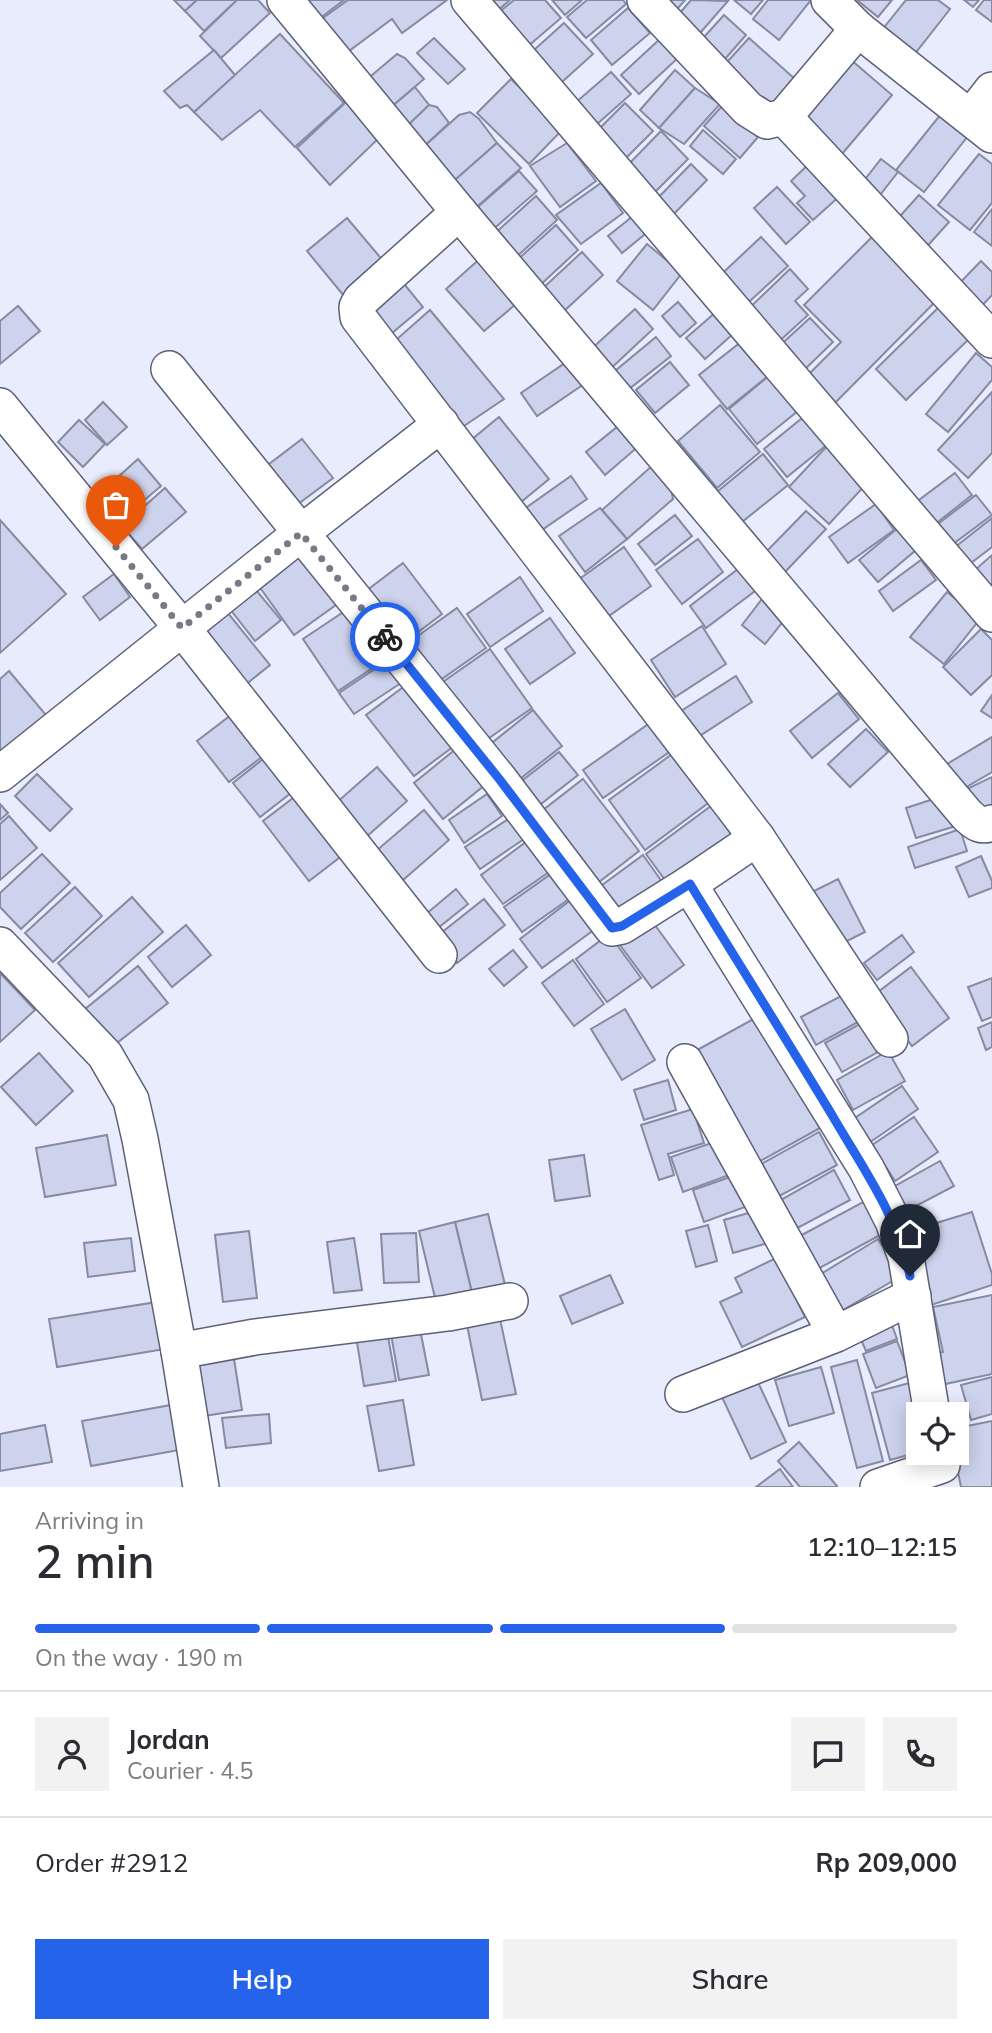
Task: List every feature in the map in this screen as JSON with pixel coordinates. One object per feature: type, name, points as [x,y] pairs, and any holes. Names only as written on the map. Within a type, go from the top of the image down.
[{"type":"street","points":[[285,0],[459,212],[967,815],[983,826],[992,823]]},
{"type":"street","points":[[469,0],[992,614]]},
{"type":"street","points":[[645,0],[748,109],[767,121],[784,117],[858,29]]},
{"type":"street","points":[[829,0],[858,29],[985,114]]},
{"type":"street","points":[[784,117],[992,340]]},
{"type":"street","points":[[459,212],[361,300],[357,307],[358,317],[757,838],[890,1039]]},
{"type":"street","points":[[169,369],[500,780],[612,928],[622,926],[690,884],[757,838]]},
{"type":"street","points":[[0,406],[182,628],[439,955]]},
{"type":"street","points":[[0,774],[441,424]]},
{"type":"street","points":[[690,884],[866,1168],[893,1221],[906,1257],[930,1402]]},
{"type":"street","points":[[0,945],[105,1055],[131,1100],[179,1351],[201,1487]]},
{"type":"street","points":[[685,1062],[835,1334]]},
{"type":"street","points":[[682,1394],[835,1334],[913,1296]]},
{"type":"street","points":[[179,1351],[255,1337],[448,1313],[510,1301]]},
{"type":"street","points":[[878,1487],[944,1468]]},
{"type":"building","points":[[174,0],[197,0],[185,11]]},
{"type":"building","points":[[197,0],[237,0],[204,31],[185,11]]},
{"type":"building","points":[[237,0],[258,0],[270,13],[221,58],[200,36]]},
{"type":"building","points":[[292,0],[344,0],[311,25]]},
{"type":"building","points":[[348,0],[447,0],[402,33],[392,19],[341,57],[316,23]]},
{"type":"building","points":[[473,0],[510,0],[489,18]]},
{"type":"building","points":[[514,0],[545,0],[561,18],[520,53],[491,19]]},
{"type":"building","points":[[552,0],[582,0],[565,15]]},
{"type":"building","points":[[587,0],[623,0],[626,4],[586,38],[567,17]]},
{"type":"building","points":[[653,0],[685,0],[671,16]]},
{"type":"building","points":[[691,0],[728,1],[694,40],[673,21]]},
{"type":"building","points":[[734,0],[763,0],[751,14]]},
{"type":"building","points":[[768,0],[811,0],[779,40],[753,19]]},
{"type":"building","points":[[857,0],[892,0],[878,17]]},
{"type":"building","points":[[906,0],[938,0],[950,9],[910,60],[878,35]]},
{"type":"building","points":[[964,0],[979,0],[973,7]]},
{"type":"building","points":[[984,0],[992,0],[992,22],[976,10]]},
{"type":"building","points":[[628,8],[650,33],[612,65],[591,40]]},
{"type":"building","points":[[724,15],[746,35],[718,67],[695,47]]},
{"type":"building","points":[[564,23],[593,54],[552,91],[524,59]]},
{"type":"building","points":[[280,34],[344,103],[295,147],[260,110],[222,140],[194,112]]},
{"type":"building","points":[[434,38],[465,69],[448,84],[417,53]]},
{"type":"building","points":[[661,38],[679,57],[639,94],[621,75]]},
{"type":"building","points":[[749,38],[795,79],[764,113],[718,72]]},
{"type":"building","points":[[214,50],[235,75],[194,112],[187,105],[180,108],[164,91]]},
{"type":"building","points":[[843,53],[892,95],[842,154],[793,112]]},
{"type":"building","points":[[397,54],[405,58],[424,79],[383,114],[359,86]]},
{"type":"building","points":[[675,70],[695,88],[659,128],[640,110]]},
{"type":"building","points":[[611,72],[631,94],[587,133],[567,110]]},
{"type":"building","points":[[511,79],[563,129],[529,164],[477,113]]},
{"type":"building","points":[[415,87],[429,105],[401,132],[383,114]]},
{"type":"building","points":[[695,88],[720,104],[684,144],[659,128]]},
{"type":"building","points":[[346,102],[379,138],[330,185],[297,148]]},
{"type":"building","points":[[625,103],[653,131],[619,165],[590,138]]},
{"type":"building","points":[[429,105],[437,107],[449,123],[418,152],[401,132]]},
{"type":"building","points":[[723,105],[758,137],[740,158],[704,126]]},
{"type":"building","points":[[470,112],[479,119],[497,143],[447,187],[418,152],[459,115]]},
{"type":"building","points":[[941,114],[968,136],[924,192],[896,170]]},
{"type":"building","points":[[703,130],[736,159],[723,174],[690,146]]},
{"type":"building","points":[[661,131],[688,159],[650,197],[623,170]]},
{"type":"building","points":[[497,143],[521,168],[470,213],[447,187]]},
{"type":"building","points":[[567,143],[596,181],[560,207],[530,166]]},
{"type":"building","points":[[979,154],[992,164],[992,203],[970,230],[938,205]]},
{"type":"building","points":[[881,159],[898,172],[876,200],[859,187]]},
{"type":"building","points":[[812,161],[842,194],[813,220],[797,203],[805,196],[791,181]]},
{"type":"building","points":[[691,164],[707,180],[665,223],[649,207]]},
{"type":"building","points":[[519,171],[537,191],[490,232],[472,212]]},
{"type":"building","points":[[601,183],[623,213],[581,244],[556,215]]},
{"type":"building","points":[[777,187],[810,222],[786,244],[754,208]]},
{"type":"building","points":[[919,195],[949,222],[923,251],[893,224]]},
{"type":"building","points":[[536,196],[557,220],[513,260],[492,236]]},
{"type":"building","points":[[992,209],[992,246],[974,232]]},
{"type":"building","points":[[637,213],[650,230],[622,253],[608,236]]},
{"type":"building","points":[[347,218],[390,269],[349,302],[307,251]]},
{"type":"building","points":[[556,225],[578,250],[538,287],[515,262]]},
{"type":"building","points":[[877,232],[941,296],[830,408],[802,381],[841,342],[804,305]]},
{"type":"building","points":[[761,237],[788,266],[739,311],[712,283]]},
{"type":"building","points":[[647,244],[682,273],[653,310],[617,281]]},
{"type":"building","points":[[582,252],[603,275],[563,312],[542,289]]},
{"type":"building","points":[[484,255],[522,299],[484,331],[446,289]]},
{"type":"building","points":[[981,261],[992,272],[992,295],[975,313],[952,291]]},
{"type":"building","points":[[790,269],[808,289],[795,301],[808,315],[774,346],[744,313]]},
{"type":"building","points":[[400,279],[423,307],[386,338],[362,310]]},
{"type":"building","points":[[678,302],[696,323],[680,337],[662,316]]},
{"type":"building","points":[[18,306],[40,331],[0,364],[0,321]]},
{"type":"building","points":[[939,307],[970,338],[906,400],[876,369]]},
{"type":"building","points":[[635,309],[653,329],[606,373],[587,353]]},
{"type":"building","points":[[430,310],[504,399],[455,432],[388,347]]},
{"type":"building","points":[[716,312],[734,333],[705,359],[686,338]]},
{"type":"building","points":[[810,318],[833,342],[801,373],[777,348]]},
{"type":"building","points":[[656,337],[671,356],[629,389],[615,371]]},
{"type":"building","points":[[741,342],[768,376],[727,409],[699,375]]},
{"type":"building","points":[[976,353],[992,367],[992,380],[948,432],[926,414]]},
{"type":"building","points":[[571,359],[587,382],[537,416],[521,393]]},
{"type":"building","points":[[670,362],[689,385],[655,413],[636,390]]},
{"type":"building","points":[[770,375],[799,410],[757,444],[729,409]]},
{"type":"building","points":[[992,392],[992,453],[968,478],[938,450]]},
{"type":"building","points":[[103,402],[127,427],[107,445],[85,420]]},
{"type":"building","points":[[720,405],[760,452],[717,488],[678,441]]},
{"type":"building","points":[[806,415],[829,443],[787,477],[764,449]]},
{"type":"building","points":[[499,417],[549,479],[515,507],[465,445]]},
{"type":"building","points":[[79,420],[105,444],[83,467],[58,442]]},
{"type":"building","points":[[622,423],[640,445],[605,475],[586,452]]},
{"type":"building","points":[[302,439],[333,478],[286,513],[256,474]]},
{"type":"building","points":[[828,445],[868,482],[829,524],[789,487]]},
{"type":"building","points":[[763,454],[788,485],[742,522],[717,492]]},
{"type":"building","points":[[138,459],[161,486],[121,520],[99,494]]},
{"type":"building","points":[[652,466],[669,477],[673,499],[627,539],[602,510]]},
{"type":"building","points":[[955,473],[972,495],[929,529],[911,506]]},
{"type":"building","points":[[571,476],[587,499],[536,534],[520,512]]},
{"type":"building","points":[[165,488],[186,512],[142,549],[122,526]]},
{"type":"building","points":[[976,495],[992,515],[949,547],[934,527]]},
{"type":"building","points":[[876,504],[894,530],[848,563],[829,537]]},
{"type":"building","points":[[600,508],[627,539],[585,572],[559,536]]},
{"type":"building","points":[[806,511],[826,529],[784,573],[764,554]]},
{"type":"building","points":[[675,515],[692,536],[655,565],[638,544]]},
{"type":"building","points":[[992,518],[992,547],[967,566],[954,548]]},
{"type":"building","points":[[0,520],[66,594],[0,653]]},
{"type":"building","points":[[898,528],[916,550],[878,582],[859,560]]},
{"type":"building","points":[[698,539],[723,572],[682,604],[656,570]]},
{"type":"building","points":[[624,547],[651,586],[606,618],[578,580]]},
{"type":"building","points":[[302,550],[340,602],[294,635],[256,582]]},
{"type":"building","points":[[992,555],[992,606],[966,578]]},
{"type":"building","points":[[921,560],[936,580],[893,611],[879,591]]},
{"type":"building","points":[[403,563],[442,614],[405,642],[366,591]]},
{"type":"building","points":[[738,569],[755,591],[706,628],[690,606]]},
{"type":"building","points":[[114,574],[130,597],[100,620],[83,597]]},
{"type":"building","points":[[520,577],[543,611],[490,647],[467,614]]},
{"type":"building","points":[[251,584],[281,620],[255,641],[226,604]]},
{"type":"building","points":[[769,590],[793,609],[765,644],[742,625]]},
{"type":"building","points":[[947,592],[980,619],[944,664],[910,637]]},
{"type":"building","points":[[223,607],[270,665],[239,690],[192,631]]},
{"type":"building","points":[[351,607],[386,659],[338,691],[303,639]]},
{"type":"building","points":[[457,608],[486,648],[436,683],[408,643]]},
{"type":"building","points":[[550,618],[575,653],[530,684],[505,649]]},
{"type":"building","points":[[702,626],[726,664],[675,697],[651,660]]},
{"type":"building","points":[[981,629],[992,640],[992,675],[971,695],[943,667]]},
{"type":"building","points":[[490,649],[532,708],[482,743],[440,684]]},
{"type":"building","points":[[390,659],[404,681],[354,714],[339,693]]},
{"type":"building","points":[[9,671],[51,721],[0,763],[0,679]]},
{"type":"building","points":[[736,676],[752,702],[698,737],[681,711]]},
{"type":"building","points":[[406,685],[454,746],[414,776],[366,715]]},
{"type":"building","points":[[838,693],[859,719],[812,758],[790,731]]},
{"type":"building","points":[[992,695],[992,718],[981,711]]},
{"type":"building","points":[[239,709],[271,750],[229,782],[197,741]]},
{"type":"building","points":[[533,710],[562,746],[511,786],[483,750]]},
{"type":"building","points":[[657,718],[678,746],[603,798],[583,770]]},
{"type":"building","points":[[866,729],[888,752],[850,787],[828,764]]},
{"type":"building","points":[[992,737],[992,772],[963,789],[947,764]]},
{"type":"building","points":[[457,748],[486,784],[443,819],[414,783]]},
{"type":"building","points":[[679,749],[715,798],[645,850],[609,800]]},
{"type":"building","points":[[273,751],[300,786],[260,817],[233,783]]},
{"type":"building","points":[[559,752],[578,775],[537,807],[519,783]]},
{"type":"building","points":[[377,767],[407,801],[365,838],[335,804]]},
{"type":"building","points":[[37,774],[72,809],[50,831],[15,796]]},
{"type":"building","points":[[992,777],[992,813],[981,818],[967,789]]},
{"type":"building","points":[[583,779],[639,851],[599,882],[543,810]]},
{"type":"building","points":[[301,792],[348,851],[309,881],[263,821]]},
{"type":"building","points":[[487,794],[502,816],[464,843],[449,820]]},
{"type":"building","points":[[946,795],[956,826],[916,838],[906,808]]},
{"type":"building","points":[[0,804],[8,813],[0,820]]},
{"type":"building","points":[[711,806],[733,837],[668,884],[646,854]]},
{"type":"building","points":[[424,810],[449,840],[395,887],[369,857]]},
{"type":"building","points":[[9,816],[37,848],[0,880],[0,824]]},
{"type":"building","points":[[510,818],[524,839],[480,869],[465,847]]},
{"type":"building","points":[[960,829],[967,851],[915,868],[908,847]]},
{"type":"building","points":[[530,839],[552,870],[503,904],[481,875]]},
{"type":"building","points":[[42,854],[70,883],[21,929],[0,907],[0,893]]},
{"type":"building","points":[[643,855],[665,886],[616,922],[594,891]]},
{"type":"building","points":[[981,856],[992,881],[992,888],[969,897],[956,867]]},
{"type":"building","points":[[551,874],[569,899],[522,932],[504,907]]},
{"type":"building","points":[[838,879],[865,932],[833,948],[806,895]]},
{"type":"building","points":[[75,887],[102,916],[53,962],[25,933]]},
{"type":"building","points":[[456,889],[468,904],[438,928],[426,914]]},
{"type":"building","points":[[132,897],[163,932],[89,997],[58,963]]},
{"type":"building","points":[[484,899],[505,925],[457,963],[436,937]]},
{"type":"building","points":[[572,899],[595,929],[542,968],[520,939]]},
{"type":"building","points":[[652,921],[684,965],[652,988],[620,945]]},
{"type":"building","points":[[186,925],[211,955],[172,987],[148,957]]},
{"type":"building","points":[[609,934],[641,978],[607,1002],[576,959]]},
{"type":"building","points":[[902,935],[914,952],[877,980],[864,963]]},
{"type":"building","points":[[513,950],[527,967],[504,986],[489,969]]},
{"type":"building","points":[[573,960],[604,1004],[574,1026],[542,983]]},
{"type":"building","points":[[138,966],[168,1003],[108,1050],[79,1014]]},
{"type":"building","points":[[911,967],[949,1018],[912,1046],[874,995]]},
{"type":"building","points":[[0,973],[35,1010],[0,1042]]},
{"type":"building","points":[[992,978],[992,1017],[982,1021],[968,987]]},
{"type":"building","points":[[843,995],[858,1022],[816,1045],[801,1017]]},
{"type":"building","points":[[625,1009],[655,1060],[622,1080],[591,1029]]},
{"type":"building","points":[[757,1017],[820,1128],[753,1165],[690,1054]]},
{"type":"building","points":[[869,1019],[885,1048],[842,1072],[825,1043]]},
{"type":"building","points":[[992,1022],[992,1047],[986,1050],[978,1028]]},
{"type":"building","points":[[888,1051],[905,1081],[853,1110],[837,1080]]},
{"type":"building","points":[[39,1053],[73,1091],[36,1125],[1,1087]]},
{"type":"building","points":[[668,1080],[676,1110],[644,1120],[634,1090]]},
{"type":"building","points":[[902,1086],[918,1109],[869,1143],[852,1120]]},
{"type":"building","points":[[693,1109],[704,1143],[668,1154],[674,1175],[659,1180],[641,1125]]},
{"type":"building","points":[[914,1117],[938,1152],[895,1181],[872,1145]]},
{"type":"building","points":[[819,1132],[837,1165],[772,1200],[754,1168]]},
{"type":"building","points":[[107,1135],[116,1185],[45,1197],[36,1148]]},
{"type":"building","points":[[720,1140],[732,1174],[683,1192],[671,1157]]},
{"type":"building","points":[[584,1155],[590,1196],[555,1201],[549,1160]]},
{"type":"building","points":[[940,1161],[954,1186],[899,1215],[886,1191]]},
{"type":"building","points":[[834,1170],[850,1200],[790,1232],[774,1204]]},
{"type":"building","points":[[733,1176],[745,1207],[704,1222],[693,1190]]},
{"type":"building","points":[[865,1201],[882,1234],[816,1270],[798,1237]]},
{"type":"building","points":[[759,1210],[768,1243],[733,1253],[724,1220]]},
{"type":"building","points":[[972,1212],[992,1274],[992,1285],[928,1306],[904,1233]]},
{"type":"building","points":[[488,1214],[505,1285],[472,1293],[455,1222]]},
{"type":"building","points":[[455,1222],[472,1293],[436,1302],[419,1231]]},
{"type":"building","points":[[708,1225],[717,1261],[696,1267],[686,1231]]},
{"type":"building","points":[[249,1231],[257,1298],[223,1302],[215,1235]]},
{"type":"building","points":[[416,1233],[419,1282],[384,1283],[381,1234]]},
{"type":"building","points":[[131,1238],[135,1271],[88,1277],[84,1243]]},
{"type":"building","points":[[354,1238],[362,1290],[334,1293],[327,1242]]},
{"type":"building","points":[[878,1239],[901,1276],[838,1313],[816,1277]]},
{"type":"building","points":[[776,1258],[805,1317],[742,1347],[720,1302],[742,1292],[735,1278]]},
{"type":"building","points":[[610,1275],[623,1303],[572,1324],[560,1296]]},
{"type":"building","points":[[992,1295],[992,1374],[936,1386],[929,1355],[943,1352],[933,1307]]},
{"type":"building","points":[[157,1302],[165,1349],[57,1367],[49,1319]]},
{"type":"building","points":[[887,1312],[897,1339],[866,1351],[855,1326]]},
{"type":"building","points":[[499,1314],[516,1394],[482,1400],[466,1320]]},
{"type":"building","points":[[420,1329],[429,1375],[399,1380],[391,1334]]},
{"type":"building","points":[[387,1331],[396,1381],[364,1386],[356,1336]]},
{"type":"building","points":[[897,1341],[910,1375],[876,1388],[863,1354]]},
{"type":"building","points":[[232,1346],[242,1410],[198,1417],[187,1353]]},
{"type":"building","points":[[857,1360],[883,1461],[857,1468],[831,1367]]},
{"type":"building","points":[[821,1367],[834,1413],[789,1426],[775,1380]]},
{"type":"building","points":[[992,1377],[992,1414],[971,1420],[969,1402],[966,1402],[961,1385]]},
{"type":"building","points":[[756,1378],[786,1442],[751,1459],[721,1395]]},
{"type":"building","points":[[913,1382],[917,1402],[906,1402],[906,1456],[890,1460],[872,1393]]},
{"type":"building","points":[[403,1400],[414,1465],[379,1471],[367,1406]]},
{"type":"building","points":[[171,1405],[179,1450],[91,1466],[82,1421]]},
{"type":"building","points":[[269,1414],[271,1443],[226,1448],[222,1418]]},
{"type":"building","points":[[992,1421],[992,1487],[961,1487],[957,1465],[969,1465],[969,1426]]},
{"type":"building","points":[[45,1425],[52,1462],[0,1471],[0,1434]]},
{"type":"building","points":[[799,1442],[836,1487],[800,1487],[778,1461]]},
{"type":"building","points":[[780,1469],[793,1487],[756,1487]]},
{"type":"way so far","points":[[116,547],[182,628],[301,533],[385,637]]},
{"type":"route","points":[[385,637],[500,780],[612,928],[622,926],[690,884],[866,1168],[893,1221],[910,1276]]}]
